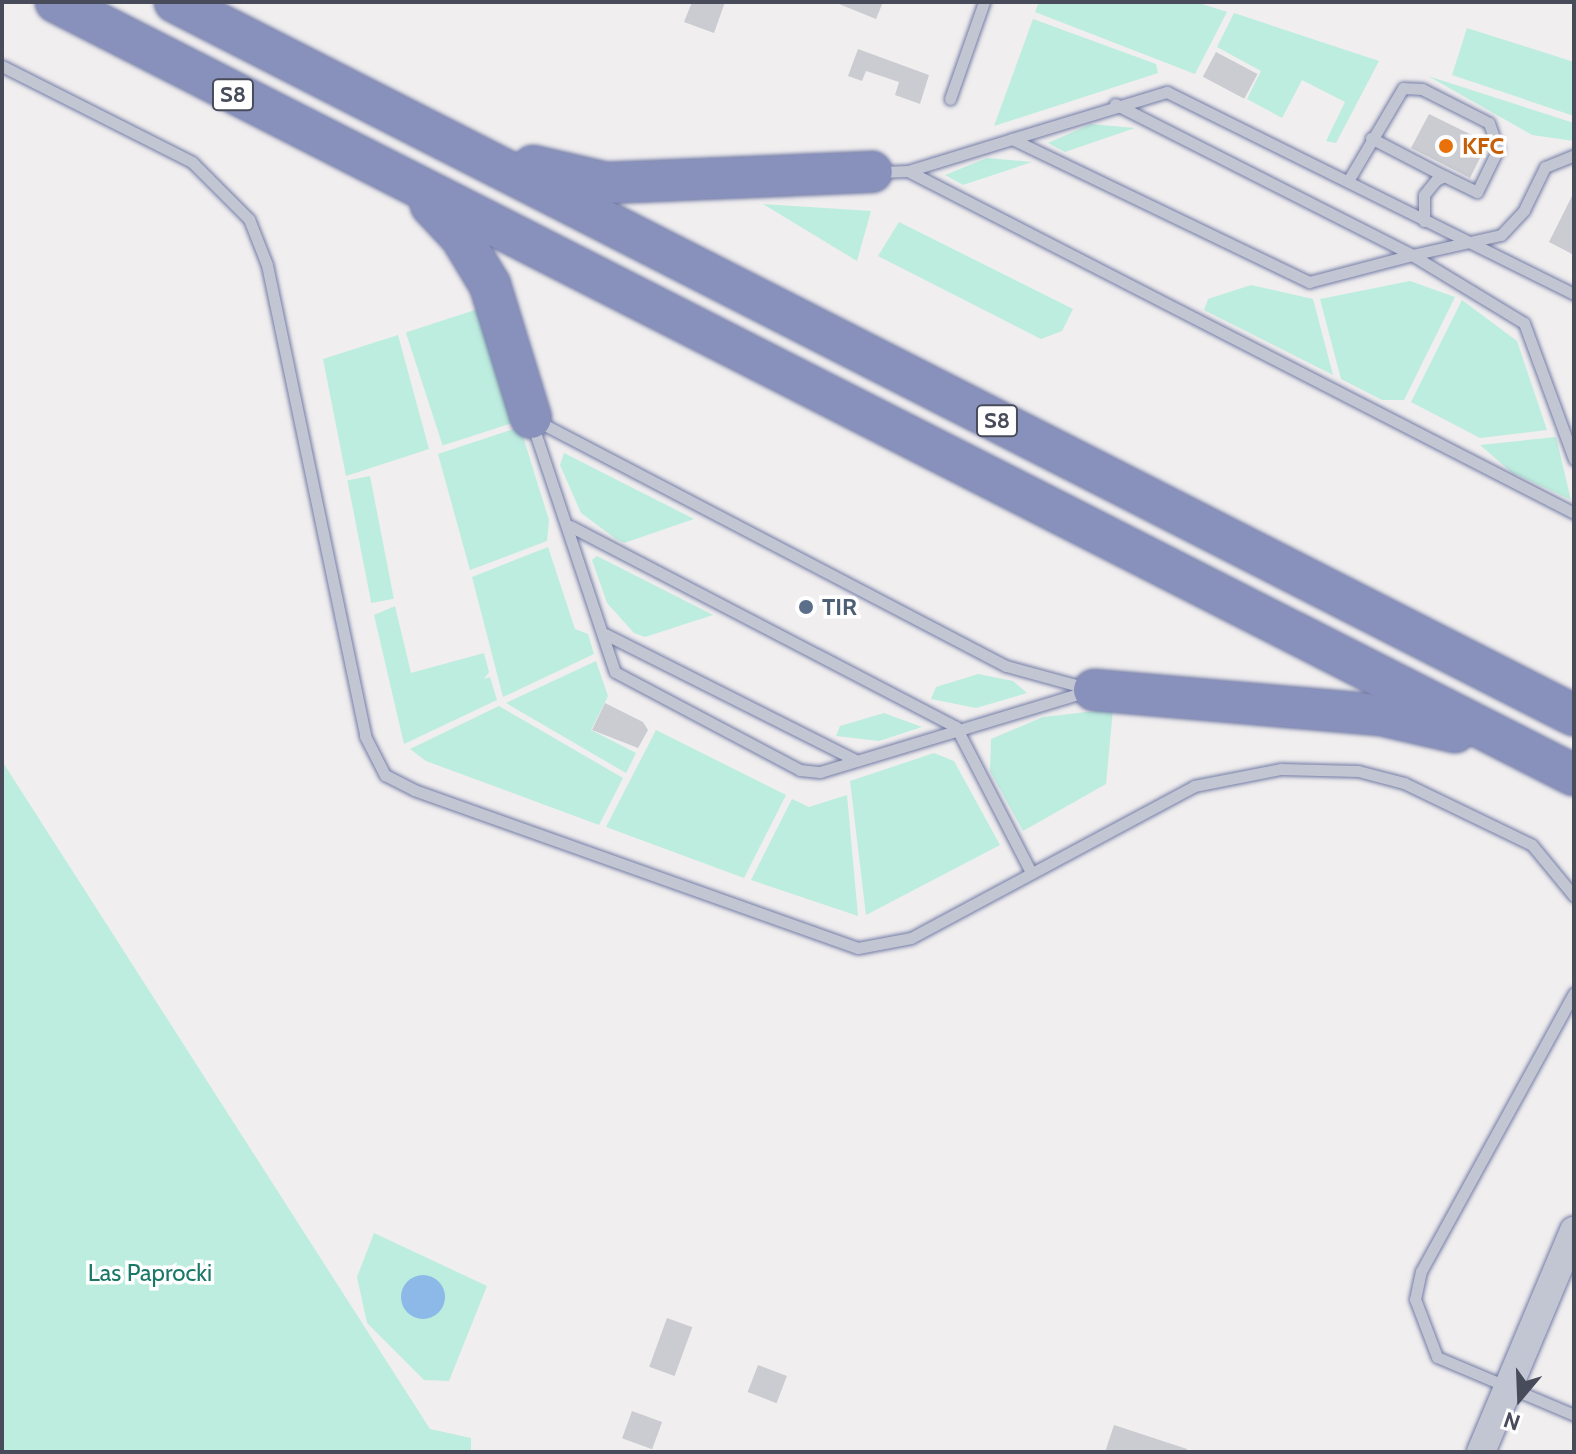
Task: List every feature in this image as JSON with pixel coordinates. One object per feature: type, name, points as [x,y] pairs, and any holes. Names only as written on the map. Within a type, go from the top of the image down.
[{"type":"highway","name":"S8","points":[[56,2],[1574,775]]},
{"type":"highway","name":"S8","points":[[175,2],[1574,715]]},
{"type":"highway","points":[[419,128],[565,177],[606,183],[890,171]]},
{"type":"highway","points":[[411,185],[461,237],[490,285],[531,418]]},
{"type":"highway","points":[[1094,690],[1381,715],[1524,750]]},
{"type":"street","points":[[1481,1452],[1574,1231]]},
{"type":"lane","points":[[950,99],[984,2]]},
{"type":"lane","points":[[2,66],[192,162],[249,219],[267,265],[365,736],[385,775],[858,948],[911,938],[1194,786],[1314,767],[1404,783],[1510,831],[1548,860],[1574,896]]},
{"type":"lane","points":[[1348,181],[1393,96],[1409,86],[1495,129],[1498,149],[1477,192],[1371,138]]},
{"type":"lane","points":[[890,171],[1012,139],[1115,104],[1167,92],[1574,294]]},
{"type":"lane","points":[[1115,104],[1412,255],[1524,323],[1574,459]]},
{"type":"lane","points":[[1012,139],[1309,282],[1508,230],[1545,167],[1574,155]]},
{"type":"lane","points":[[890,171],[1574,513]]},
{"type":"lane","points":[[1424,221],[1424,195],[1444,176]]},
{"type":"lane","points":[[531,418],[605,634],[626,683],[800,770],[855,760],[956,727],[1094,690]]},
{"type":"lane","points":[[531,418],[1006,666],[1094,690]]},
{"type":"lane","points":[[570,526],[956,727],[1031,872]]},
{"type":"lane","points":[[605,634],[855,760]]},
{"type":"lane","points":[[1574,993],[1421,1271],[1415,1299],[1437,1357],[1506,1391],[1574,1415]]},
{"type":"green space","points":[[1039,2],[1196,2],[1227,12],[1195,74],[1035,12]]},
{"type":"green space","points":[[1234,13],[1379,61],[1336,143],[1326,141],[1345,102],[1302,80],[1282,118],[1247,99],[1261,71],[1217,47]]},
{"type":"green space","points":[[1033,19],[1156,64],[1158,73],[994,126]]},
{"type":"green space","points":[[1467,28],[1574,62],[1574,116],[1452,75]]},
{"type":"green space","points":[[1428,76],[1574,123],[1574,141],[1532,135]]},
{"type":"green space","points":[[1091,124],[1135,128],[1065,152],[1048,143]]},
{"type":"green space","points":[[987,158],[1032,162],[963,185],[945,175]]},
{"type":"green space","points":[[763,204],[871,211],[857,261]]},
{"type":"green space","points":[[899,222],[1073,309],[1062,331],[1041,339],[878,256]]},
{"type":"green space","points":[[1410,281],[1455,297],[1404,400],[1382,400],[1341,379],[1320,299]]},
{"type":"green space","points":[[1251,285],[1313,299],[1333,375],[1204,310],[1208,299]]},
{"type":"green space","points":[[1462,300],[1517,341],[1547,430],[1480,438],[1411,402]]},
{"type":"green space","points":[[481,308],[518,421],[443,446],[406,332]]},
{"type":"green space","points":[[398,335],[429,449],[346,476],[323,359]]},
{"type":"green space","points":[[520,427],[549,520],[547,541],[470,570],[438,454]]},
{"type":"green space","points":[[1556,437],[1571,500],[1511,472],[1480,445]]},
{"type":"green space","points":[[564,453],[694,519],[624,543],[616,539],[581,513],[560,465]]},
{"type":"green space","points":[[370,476],[394,599],[371,603],[347,480]]},
{"type":"green space","points":[[548,547],[575,629],[588,634],[594,654],[503,697],[472,577]]},
{"type":"green space","points":[[597,556],[713,615],[645,637],[634,633],[607,603],[592,560]]},
{"type":"green space","points":[[395,606],[411,673],[484,653],[489,672],[484,679],[490,677],[497,700],[404,744],[374,615]]},
{"type":"green space","points":[[596,661],[608,696],[591,730],[636,753],[626,773],[506,703]]},
{"type":"green space","points":[[978,674],[1013,681],[1027,693],[976,708],[931,699],[936,687]]},
{"type":"green space","points":[[499,706],[623,778],[599,825],[426,761],[410,749]]},
{"type":"green space","points":[[1113,709],[1106,784],[1023,831],[990,771],[991,739],[1043,717]]},
{"type":"green space","points":[[884,713],[922,727],[879,741],[836,736],[840,726]]},
{"type":"green space","points":[[656,730],[786,795],[744,878],[606,827]]},
{"type":"green space","points":[[934,753],[954,761],[1000,845],[866,915],[850,781]]},
{"type":"green space","name":"Las Paprocki","points":[[2,761],[430,1429],[471,1438],[471,1452],[2,1452]]},
{"type":"green space","points":[[847,795],[858,916],[751,880],[792,799],[809,807]]},
{"type":"green space","points":[[374,1233],[487,1286],[449,1381],[424,1380],[367,1323],[357,1277]]},
{"type":"water","points":[[423,1275],[439,1281],[445,1297],[439,1313],[423,1319],[407,1313],[401,1297],[407,1281]]},
{"type":"building","points":[[692,2],[725,2],[714,33],[684,22]]},
{"type":"building","points":[[834,2],[883,2],[876,19]]},
{"type":"building","points":[[858,49],[929,75],[920,104],[895,95],[899,82],[866,71],[862,81],[848,76]]},
{"type":"building","points":[[1216,52],[1257,74],[1244,99],[1203,77]]},
{"type":"building","name":"KFC","points":[[1429,114],[1480,139],[1485,148],[1470,178],[1411,148]]},
{"type":"building","points":[[1574,192],[1574,255],[1549,242]]},
{"type":"building","points":[[605,703],[643,722],[648,730],[638,748],[592,730]]},
{"type":"building","points":[[667,1318],[692,1327],[675,1376],[649,1367]]},
{"type":"building","points":[[758,1365],[787,1376],[777,1403],[748,1392]]},
{"type":"building","points":[[632,1411],[662,1422],[652,1449],[622,1438]]},
{"type":"building","points":[[1114,1425],[1187,1449],[1186,1452],[1105,1452]]},
{"type":"place","name":"KFC","points":[[1446,146]]},
{"type":"place","name":"TIR","points":[[806,607]]}]
